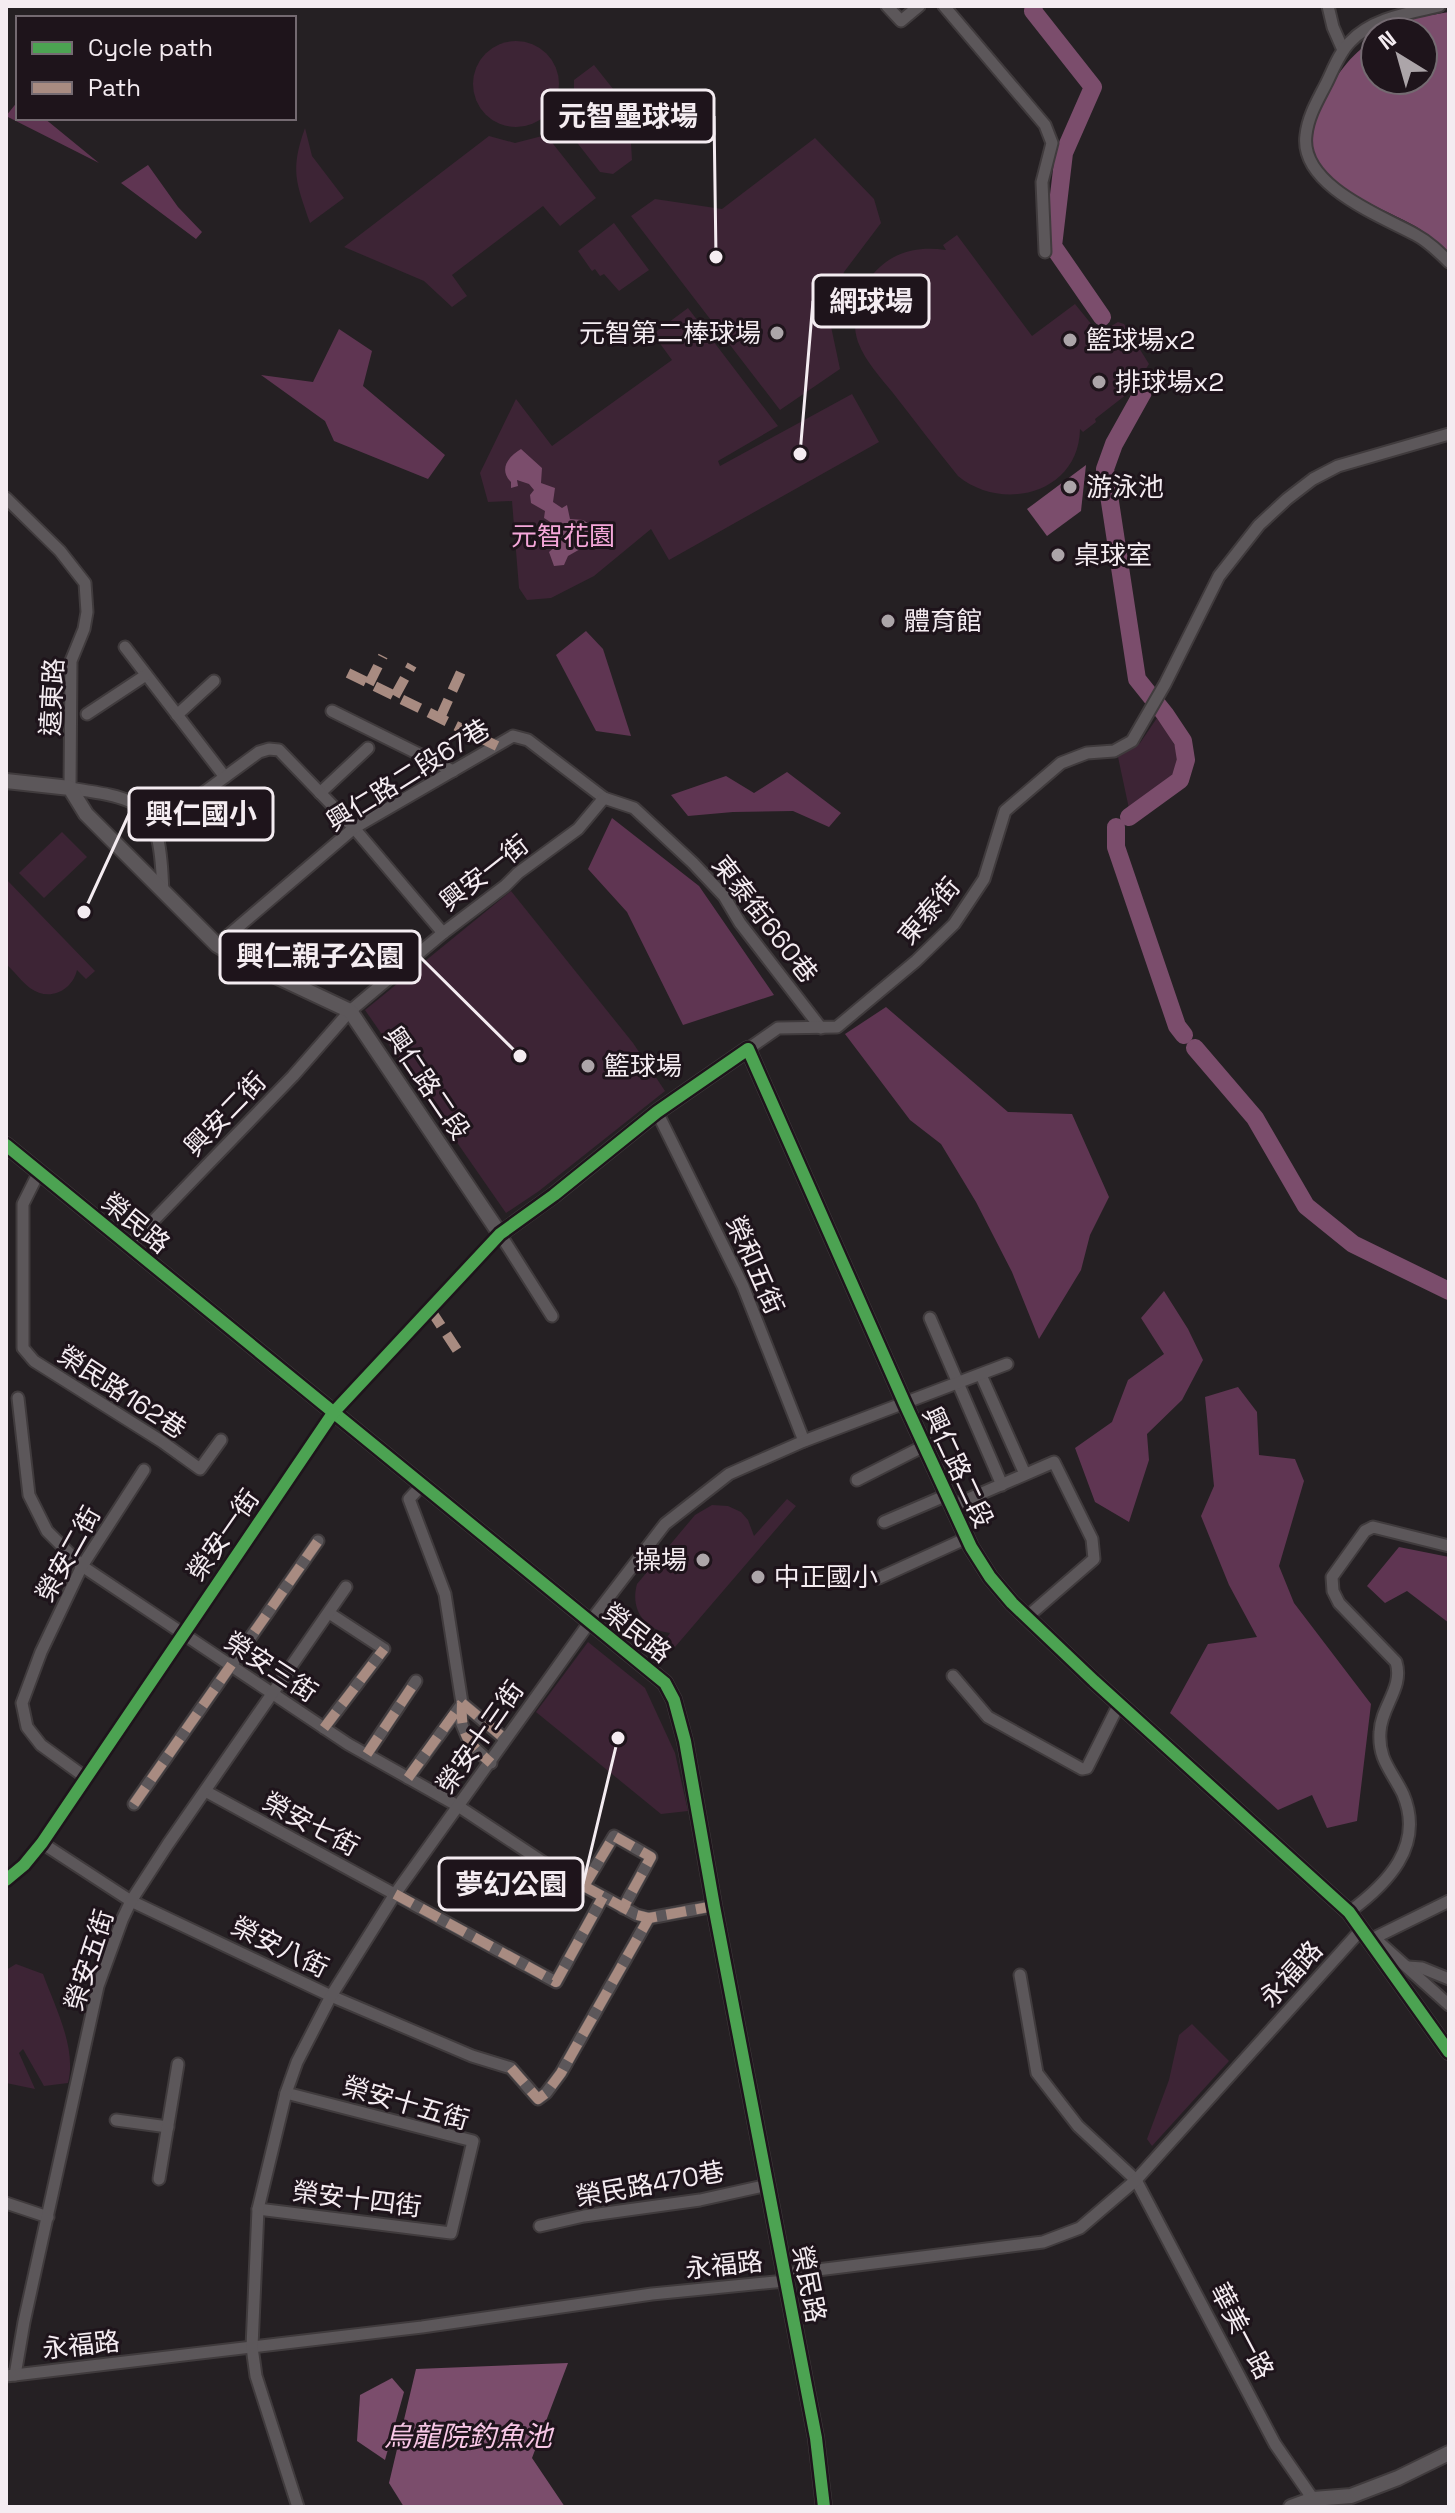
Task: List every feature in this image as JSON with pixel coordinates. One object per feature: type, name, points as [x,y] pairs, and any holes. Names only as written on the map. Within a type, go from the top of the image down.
[{"type":"street","points":[[887,6],[901,21],[919,6]]},
{"type":"street","points":[[944,6],[1045,125],[1052,143],[1042,182],[1045,252]]},
{"type":"street","points":[[1328,6],[1343,50]]},
{"type":"street","points":[[1439,6],[1383,21],[1361,31],[1343,50],[1310,118],[1305,136],[1309,162],[1343,194],[1376,216],[1423,239],[1449,262]]},
{"type":"street","name":"東泰街","points":[[821,1028],[837,1027],[854,1014],[954,924],[984,879],[1005,811],[1061,763],[1087,753],[1114,751],[1132,741],[1165,684],[1219,576],[1259,525],[1313,479],[1338,466],[1449,434]]},
{"type":"street","name":"遠東路","points":[[6,498],[60,551],[85,583],[86,621],[71,661],[70,788]]},
{"type":"street","points":[[125,647],[225,777]]},
{"type":"street","points":[[87,714],[146,675]]},
{"type":"street","points":[[177,715],[214,681]]},
{"type":"street","points":[[332,711],[453,771]]},
{"type":"street","name":"興仁路二段67巷","points":[[217,945],[354,828],[513,736]]},
{"type":"street","name":"東泰街660巷","points":[[513,736],[528,740],[604,798],[634,808],[693,863],[724,896],[740,923],[821,1028]]},
{"type":"street","points":[[320,793],[368,748]]},
{"type":"street","points":[[149,818],[184,807],[259,752],[275,749],[354,828],[443,933]]},
{"type":"street","points":[[6,781],[70,788],[132,803],[149,818],[160,850],[163,892]]},
{"type":"street","name":"興仁路二段","points":[[70,788],[86,814],[217,945],[350,1011],[500,1234]]},
{"type":"street","name":"興安一街","points":[[350,1011],[443,933],[578,829],[604,798]]},
{"type":"street","name":"興安二街","points":[[129,1246],[293,1076],[350,1011]]},
{"type":"street","points":[[552,1316],[500,1234],[657,1112],[778,1028],[821,1028]]},
{"type":"street","name":"興仁路二段","points":[[748,1049],[924,1446],[967,1538],[990,1577],[1027,1617],[1119,1704],[1349,1912],[1449,2052]]},
{"type":"street","name":"榮和五街","points":[[657,1112],[743,1286],[804,1441]]},
{"type":"street","name":"榮民路","points":[[6,1145],[665,1683],[674,1700],[685,1741],[816,2438],[824,2507]]},
{"type":"street","name":"榮民路162巷","points":[[39,1172],[23,1204],[23,1348],[34,1361],[200,1469],[221,1440]]},
{"type":"street","name":"榮安一街","points":[[6,1880],[24,1865],[42,1843],[333,1413],[500,1234]]},
{"type":"street","points":[[930,1318],[1002,1485]]},
{"type":"street","name":"榮安十三街","points":[[298,2507],[256,2376],[252,2347],[258,2209],[286,2093],[297,2062],[331,1996],[395,1894],[589,1623],[665,1524],[729,1474],[804,1441],[1007,1364]]},
{"type":"street","points":[[981,1375],[1025,1474]]},
{"type":"street","name":"榮安三街","points":[[18,1398],[29,1495],[47,1531],[82,1566],[324,1728],[458,1806],[558,1872],[623,1908],[649,1918]]},
{"type":"street","points":[[857,1480],[924,1446]]},
{"type":"street","points":[[884,1522],[1002,1485],[1054,1462],[1092,1539],[1094,1559],[1027,1617]]},
{"type":"street","name":"榮安二街","points":[[85,1777],[41,1745],[27,1727],[22,1703],[41,1652],[82,1566],[144,1470]]},
{"type":"street","points":[[421,1486],[409,1499],[445,1594],[462,1703],[461,1722],[470,1744],[491,1763]]},
{"type":"street","points":[[1349,1912],[1374,1894],[1402,1860],[1407,1843],[1408,1812],[1403,1795],[1381,1757],[1379,1733],[1382,1717],[1400,1675],[1396,1662],[1339,1603],[1333,1591],[1332,1577],[1365,1531],[1373,1527],[1449,1546]]},
{"type":"street","points":[[879,1578],[967,1538]]},
{"type":"street","points":[[134,1804],[318,1541]]},
{"type":"street","name":"榮安五街","points":[[11,2375],[98,1986],[131,1901],[346,1587]]},
{"type":"street","points":[[324,1728],[384,1649],[329,1613]]},
{"type":"street","points":[[953,1676],[988,1717],[1082,1769],[1087,1768],[1119,1704]]},
{"type":"street","points":[[367,1754],[416,1681]]},
{"type":"street","points":[[462,1703],[505,1739]]},
{"type":"street","points":[[408,1778],[462,1703]]},
{"type":"street","name":"榮安七街","points":[[207,1792],[556,1982],[603,1897]]},
{"type":"street","points":[[584,1886],[614,1836],[651,1857],[623,1908]]},
{"type":"street","name":"榮安八街","points":[[42,1843],[131,1901],[331,1996],[472,2056],[511,2068],[538,2099],[561,2073],[649,1918]]},
{"type":"street","points":[[1449,1901],[1366,1935],[1449,2005]]},
{"type":"street","points":[[649,1918],[714,1906]]},
{"type":"street","name":"永福路","points":[[11,2375],[422,2327],[652,2294],[785,2281],[785,2274],[1052,2240],[1080,2228],[1136,2180],[1366,1935]]},
{"type":"street","points":[[1407,1967],[1422,1968],[1449,1979]]},
{"type":"street","name":"華美一路","points":[[1020,1975],[1037,2073],[1078,2126],[1136,2180],[1275,2444],[1313,2499]]},
{"type":"street","points":[[159,2179],[178,2064]]},
{"type":"street","name":"榮安十五街","points":[[286,2093],[473,2141],[451,2233]]},
{"type":"street","points":[[116,2120],[168,2127]]},
{"type":"street","name":"榮民路470巷","points":[[540,2226],[584,2216],[700,2200],[768,2185]]},
{"type":"street","points":[[6,2203],[48,2217]]},
{"type":"street","name":"榮安十四街","points":[[258,2209],[451,2233]]},
{"type":"street","points":[[1291,2507],[1313,2499],[1351,2496],[1398,2478],[1449,2453]]},
{"type":"green space","points":[[516,41],[533,44],[547,53],[556,67],[559,84],[556,101],[547,115],[533,124],[516,127],[499,124],[485,115],[476,101],[473,84],[476,67],[485,53],[499,44]]},
{"type":"green space","points":[[594,65],[629,109],[632,160],[613,174],[600,172],[561,122],[574,89],[574,80]]},
{"type":"green space","points":[[305,128],[312,156],[344,198],[310,223],[301,197],[296,166]]},
{"type":"green space","points":[[546,135],[596,198],[560,226],[543,206],[452,275],[467,296],[452,307],[424,281],[344,247],[489,136],[515,143]]},
{"type":"green space","points":[[815,138],[874,199],[881,223],[844,272],[829,317],[840,369],[780,410],[631,216],[655,199],[722,209]]},
{"type":"green space","points":[[614,223],[649,270],[619,291],[604,274],[600,276],[595,269],[592,271],[578,251]]},
{"type":"green space","points":[[957,235],[1032,336],[1075,304],[1105,341],[1103,336],[1108,328],[1118,322],[1124,324],[1149,364],[1142,375],[1129,377],[1136,387],[1083,432],[1080,429],[1076,451],[1067,469],[1053,482],[1036,490],[1016,494],[996,493],[976,487],[958,476],[874,369],[858,342],[855,324],[857,306],[874,273],[907,252],[946,250],[943,245]]},
{"type":"green space","name":"元智花園","points":[[688,308],[778,426],[718,461],[720,466],[852,394],[879,442],[669,560],[651,529],[594,576],[551,598],[527,600],[519,588],[512,501],[488,502],[480,473],[516,399],[552,446],[672,360],[653,334]]},
{"type":"green space","points":[[1159,715],[1184,764],[1157,799],[1131,818],[1118,757],[1140,743]]},
{"type":"green space","points":[[62,832],[87,857],[44,898],[19,873]]},
{"type":"green space","points":[[6,879],[95,971],[86,979],[77,970],[65,989],[45,994],[30,988],[6,964]]},
{"type":"green space","points":[[511,891],[633,1043],[665,1091],[539,1191],[506,1213],[365,1010]]},
{"type":"green space","name":"操場","points":[[787,1499],[796,1506],[675,1647],[666,1639],[670,1633],[646,1623],[636,1602],[637,1584],[695,1515],[712,1505],[728,1506],[741,1512],[748,1520],[754,1536]]},
{"type":"green space","points":[[588,1642],[645,1688],[675,1753],[688,1811],[661,1814],[536,1712]]},
{"type":"green space","points":[[16,1964],[43,1974],[67,2042],[70,2056],[68,2083],[44,2086],[23,2049],[19,2053],[35,2089],[6,2083],[6,1970]]},
{"type":"green space","points":[[1192,2024],[1229,2061],[1152,2146],[1147,2139],[1169,2080],[1179,2035]]},
{"type":"shaded area","points":[[16,104],[16,120],[46,120],[99,163],[6,116]]},
{"type":"shaded area","points":[[148,165],[178,207],[202,232],[196,239],[121,183]]},
{"type":"shaded area","points":[[339,329],[372,351],[363,386],[445,455],[428,479],[334,441],[325,421],[261,375],[313,382]]},
{"type":"shaded area","points":[[586,631],[603,649],[631,736],[596,731],[556,655]]},
{"type":"shaded area","points":[[787,772],[841,813],[829,827],[793,811],[688,816],[671,795],[726,776],[754,793]]},
{"type":"shaded area","points":[[612,818],[699,886],[774,995],[683,1025],[627,912],[588,869]]},
{"type":"shaded area","points":[[886,1007],[1008,1112],[1072,1114],[1109,1197],[1090,1235],[1081,1270],[1039,1339],[1012,1272],[976,1202],[941,1144],[910,1120],[845,1034]]},
{"type":"shaded area","points":[[1164,1291],[1203,1360],[1182,1400],[1147,1434],[1149,1460],[1129,1522],[1095,1502],[1075,1448],[1112,1422],[1128,1380],[1164,1354],[1141,1318]]},
{"type":"shaded area","points":[[1238,1387],[1257,1412],[1259,1455],[1295,1459],[1304,1481],[1279,1566],[1294,1603],[1371,1704],[1357,1821],[1327,1828],[1312,1795],[1278,1810],[1170,1713],[1208,1644],[1257,1637],[1229,1585],[1201,1516],[1214,1486],[1205,1397]]},
{"type":"shaded area","points":[[1399,1547],[1449,1557],[1449,1623],[1407,1591],[1385,1603],[1367,1586]]},
{"type":"water","points":[[1449,12],[1449,253],[1415,226],[1331,180],[1313,159],[1310,146],[1313,124],[1326,95],[1343,68],[1359,51],[1359,96],[1439,96],[1439,16],[1426,16]]},
{"type":"water","points":[[521,449],[542,468],[541,483],[555,488],[553,502],[562,508],[567,505],[570,519],[583,520],[594,527],[592,533],[579,542],[582,548],[568,556],[564,565],[554,566],[549,552],[556,546],[563,530],[544,518],[545,511],[531,503],[530,495],[534,490],[529,484],[517,480],[518,486],[511,488],[505,472],[509,459]]},
{"type":"water","name":"游泳池","points":[[1086,465],[1081,511],[1047,536],[1027,509]]},
{"type":"water","name":"烏龍院釣魚池","points":[[568,2363],[532,2458],[565,2507],[404,2507],[389,2483],[416,2369]]},
{"type":"water","points":[[392,2378],[404,2392],[385,2460],[357,2441],[360,2395]]},
{"type":"waterway","points":[[1034,6],[1033,11],[1093,87],[1064,153],[1053,246],[1102,317]]},
{"type":"waterway","points":[[1129,817],[1180,780],[1186,760],[1183,741],[1137,679],[1105,469],[1114,444],[1143,392]]},
{"type":"waterway","points":[[1116,827],[1116,847],[1177,1026],[1184,1035]]},
{"type":"waterway","points":[[1195,1048],[1255,1118],[1306,1206],[1353,1244],[1449,1291]]},
{"type":"marked path","points":[[369,684],[383,656]]},
{"type":"marked path","points":[[395,696],[412,665]]},
{"type":"marked path","points":[[440,718],[464,665]]},
{"type":"marked path","points":[[348,673],[497,746]]},
{"type":"marked path","points":[[430,1309],[457,1350]]},
{"type":"marked path","points":[[134,1804],[318,1541]]},
{"type":"marked path","points":[[324,1728],[384,1649]]},
{"type":"marked path","points":[[367,1754],[416,1681]]},
{"type":"marked path","points":[[462,1703],[462,1723],[467,1737],[491,1763]]},
{"type":"marked path","points":[[462,1703],[505,1739]]},
{"type":"marked path","points":[[408,1778],[462,1703]]},
{"type":"marked path","points":[[584,1886],[614,1836],[651,1857],[623,1908]]},
{"type":"marked path","points":[[558,1872],[637,1915],[649,1918],[714,1906]]},
{"type":"marked path","points":[[395,1894],[556,1982],[603,1897]]},
{"type":"marked path","points":[[511,2068],[538,2099],[546,2093],[561,2073],[649,1918]]},
{"type":"cycle path","points":[[6,1880],[24,1865],[42,1843],[333,1413],[500,1234],[657,1112],[748,1049],[905,1404],[971,1547],[990,1577],[1012,1603],[1094,1681],[1349,1912],[1449,2052]]},
{"type":"cycle path","points":[[6,1145],[665,1683],[674,1700],[685,1741],[816,2438],[824,2507]]},
{"type":"place","name":"元智壘球場","points":[[716,257]]},
{"type":"place","name":"元智第二棒球場","points":[[777,333]]},
{"type":"place","name":"籃球場x2","points":[[1070,340]]},
{"type":"place","name":"排球場x2","points":[[1099,382]]},
{"type":"place","name":"網球場","points":[[800,454]]},
{"type":"place","name":"游泳池","points":[[1070,487]]},
{"type":"place","name":"桌球室","points":[[1058,555]]},
{"type":"place","name":"體育館","points":[[888,621]]},
{"type":"place","name":"興仁國小","points":[[84,912]]},
{"type":"place","name":"興仁親子公園","points":[[520,1056]]},
{"type":"place","name":"籃球場","points":[[588,1066]]},
{"type":"place","name":"操場","points":[[703,1560]]},
{"type":"place","name":"中正國小","points":[[758,1577]]},
{"type":"place","name":"夢幻公園","points":[[618,1738]]}]
